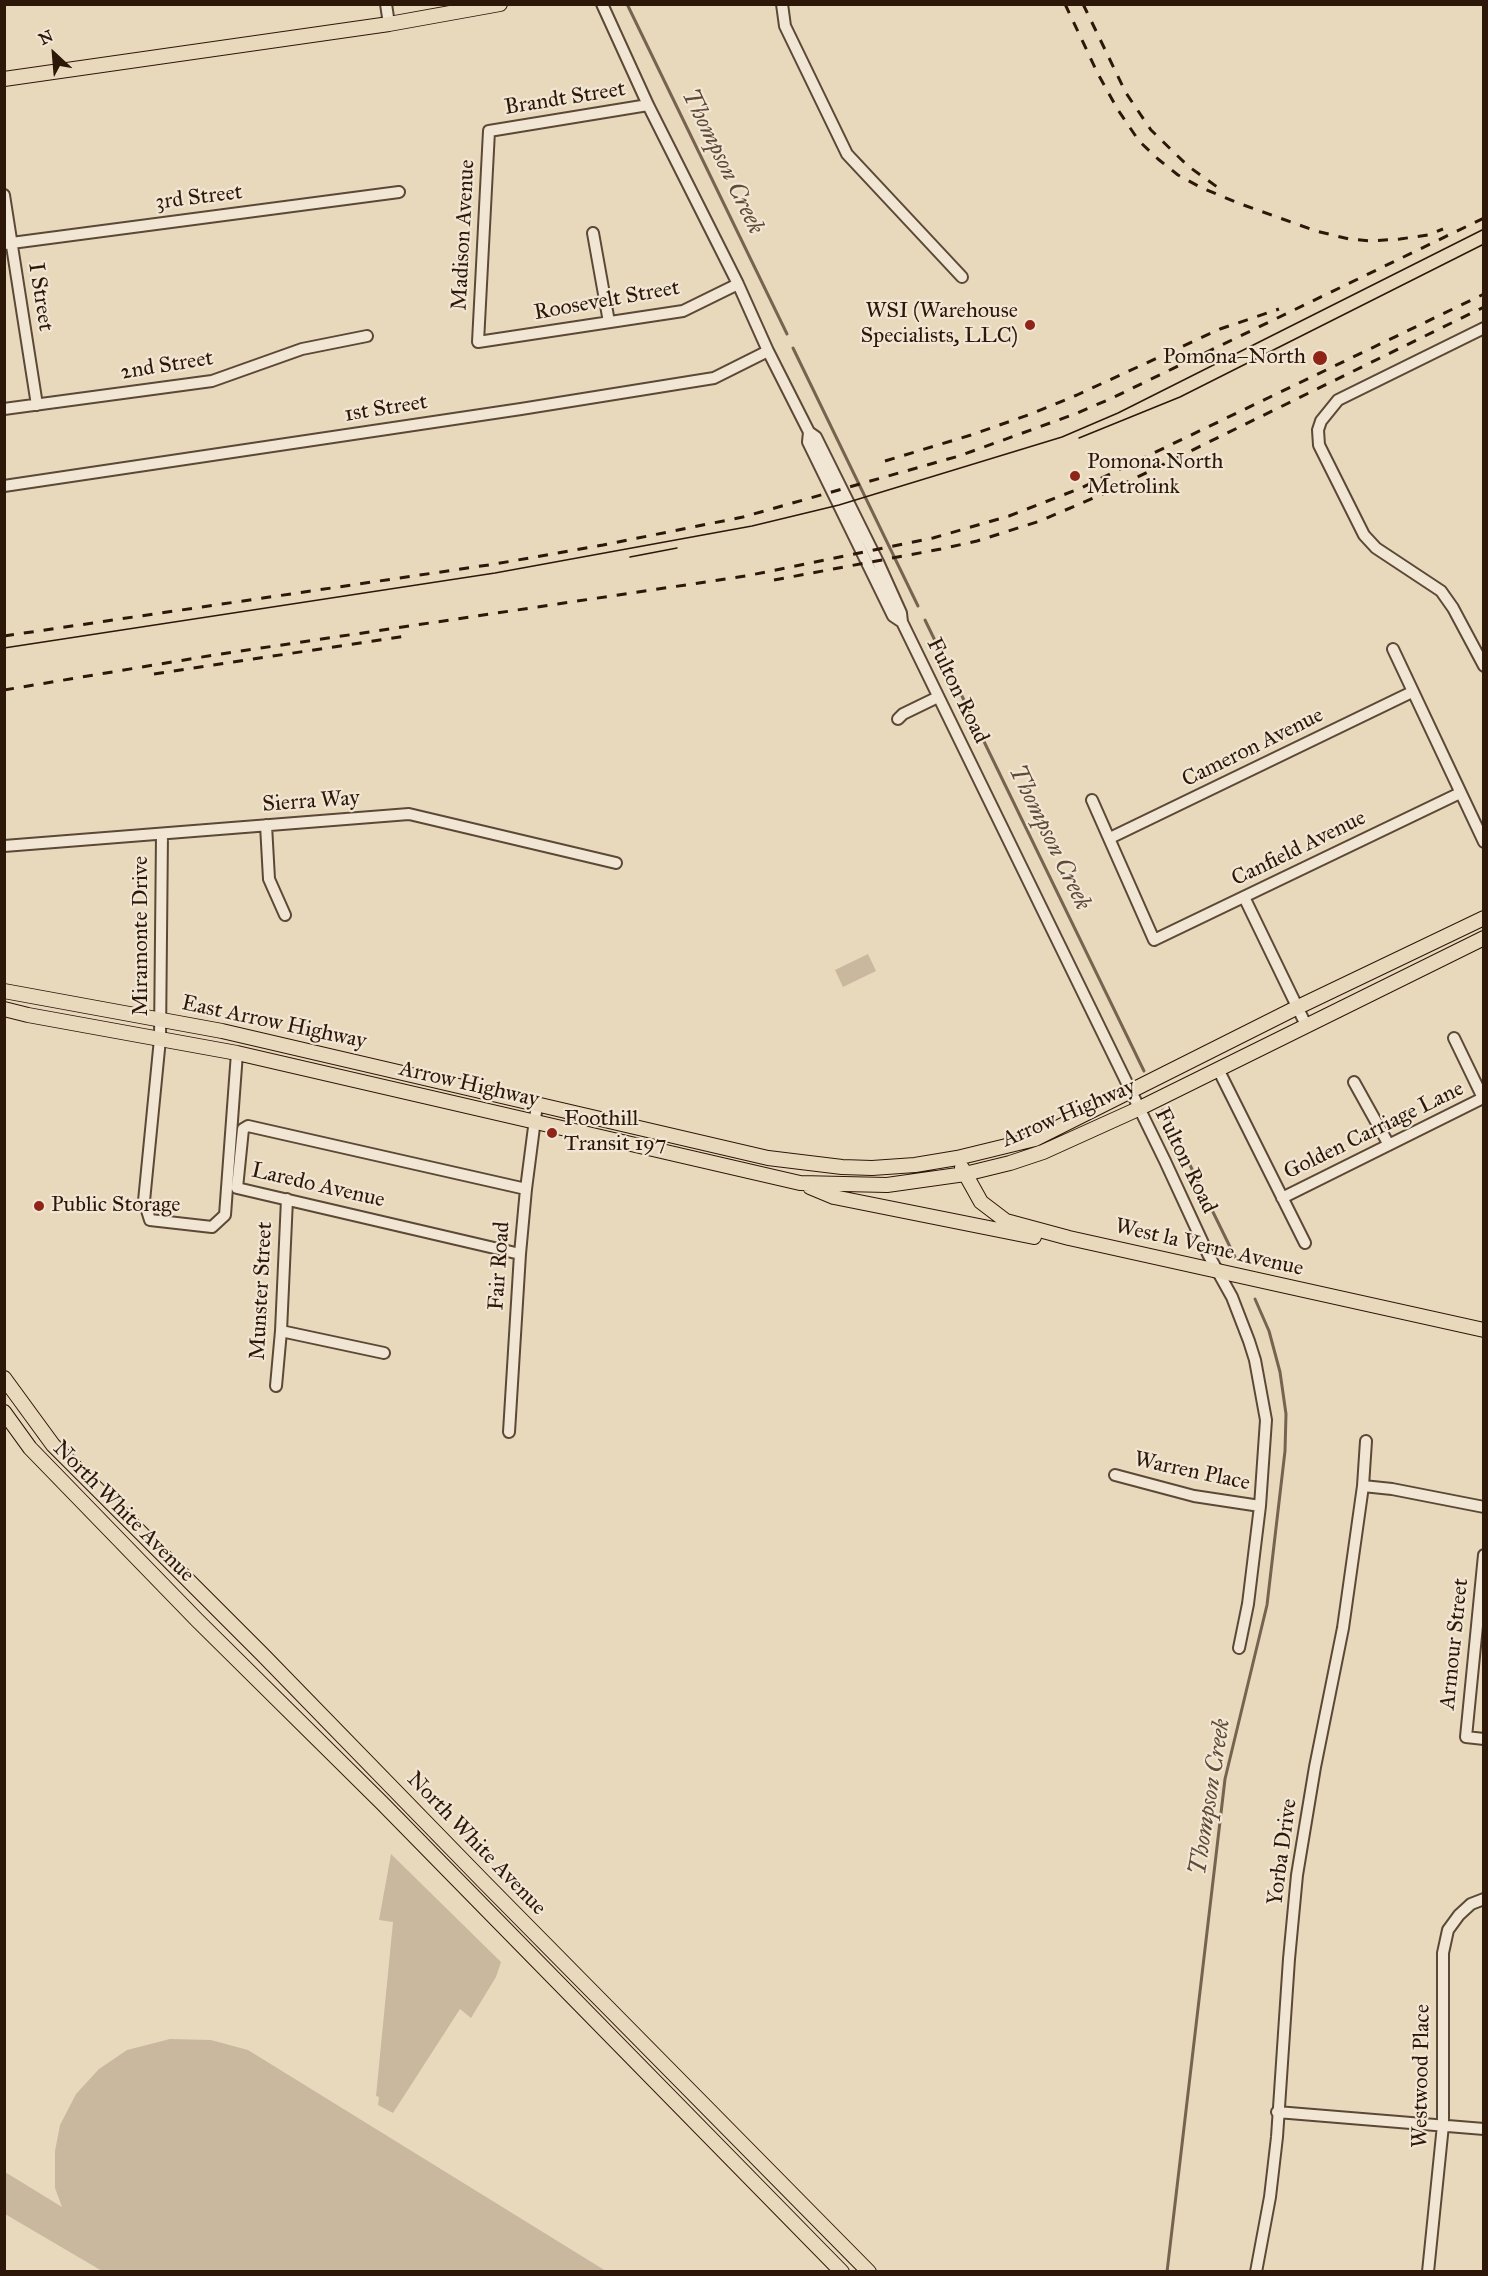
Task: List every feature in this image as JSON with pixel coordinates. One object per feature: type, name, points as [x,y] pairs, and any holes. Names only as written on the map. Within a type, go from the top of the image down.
[{"type":"main road","points":[[4,80],[388,24],[494,5]]},
{"type":"main road","name":"Arrow Highway","points":[[957,1158],[1035,1140],[1296,1008],[1484,918]]},
{"type":"main road","name":"Arrow Highway","points":[[4,1009],[237,1053],[800,1183],[887,1185],[965,1174],[1043,1152],[1138,1109],[1484,938]]},
{"type":"main road","name":"East Arrow Highway","points":[[4,991],[222,1031],[731,1150],[802,1164],[872,1168],[915,1165],[957,1158]]},
{"type":"main road","name":"West la Verne Avenue","points":[[957,1158],[981,1202],[1006,1221],[1069,1238],[1484,1330]]},
{"type":"main road","points":[[800,1183],[834,1197],[1058,1243],[1069,1238]]},
{"type":"main road","name":"North White Avenue","points":[[4,1378],[53,1446],[263,1655],[491,1890],[869,2271]]},
{"type":"main road","name":"North White Avenue","points":[[4,1412],[30,1448],[197,1620],[382,1803],[842,2271]]},
{"type":"street","points":[[386,4],[388,24]]},
{"type":"street","name":"Fulton Road","points":[[602,4],[648,105],[738,284],[768,351],[809,432],[816,437],[878,562],[901,613],[902,621],[938,697],[1217,1271],[1232,1297],[1249,1341],[1266,1420],[1260,1506],[1248,1604],[1239,1648]]},
{"type":"street","points":[[782,4],[785,26],[847,154],[962,277]]},
{"type":"street","name":"Brandt Street","points":[[489,131],[648,105]]},
{"type":"street","name":"Madison Avenue","points":[[478,342],[489,131]]},
{"type":"street","name":"3rd Street","points":[[8,243],[399,192]]},
{"type":"street","name":"I Street","points":[[4,195],[8,243],[37,405]]},
{"type":"street","points":[[593,233],[609,322]]},
{"type":"street","name":"Roosevelt Street","points":[[478,342],[683,310],[738,284]]},
{"type":"street","points":[[1483,664],[1454,608],[1441,591],[1376,548],[1364,535],[1319,445],[1318,430],[1321,421],[1338,400],[1484,328]]},
{"type":"street","name":"2nd Street","points":[[4,410],[212,381],[302,349],[367,336]]},
{"type":"street","name":"1st Street","points":[[4,486],[714,378],[768,351]]},
{"type":"street","points":[[1392,649],[1484,842]]},
{"type":"street","name":"Cameron Avenue","points":[[1110,838],[1412,692]]},
{"type":"street","points":[[898,719],[903,714],[938,697]]},
{"type":"street","name":"Canfield Avenue","points":[[1110,838],[1154,940],[1460,793]]},
{"type":"street","points":[[1092,800],[1110,838]]},
{"type":"street","name":"Sierra Way","points":[[4,846],[409,814],[616,863]]},
{"type":"street","points":[[266,825],[269,879],[285,915]]},
{"type":"street","name":"Miramonte Drive","points":[[162,834],[161,1020],[144,1201],[150,1220],[212,1227],[225,1215],[237,1053]]},
{"type":"street","points":[[1244,897],[1306,1025]]},
{"type":"street","points":[[1454,1038],[1484,1098]]},
{"type":"street","points":[[1218,1069],[1305,1243]]},
{"type":"street","points":[[1354,1082],[1389,1145]]},
{"type":"street","name":"Golden Carriage Lane","points":[[1282,1198],[1484,1098]]},
{"type":"street","name":"Fair Road","points":[[509,1432],[525,1189],[537,1104]]},
{"type":"street","name":"Laredo Avenue","points":[[520,1254],[237,1188],[243,1129],[248,1126],[525,1189]]},
{"type":"street","points":[[800,1183],[802,1164]]},
{"type":"street","name":"Munster Street","points":[[276,1386],[287,1199]]},
{"type":"street","points":[[281,1331],[384,1353]]},
{"type":"street","name":"Yorba Drive","points":[[1256,2271],[1270,2197],[1277,2137],[1277,2112],[1297,1875],[1315,1767],[1343,1628],[1363,1486],[1366,1441]]},
{"type":"street","name":"Warren Place","points":[[1115,1475],[1194,1496],[1260,1506]]},
{"type":"street","points":[[1363,1486],[1484,1507]]},
{"type":"street","name":"Armour Street","points":[[1484,1555],[1466,1737],[1484,1739]]},
{"type":"street","name":"Westwood Place","points":[[1428,2271],[1443,2125],[1443,1953],[1448,1930],[1459,1915],[1471,1904],[1484,1899]]},
{"type":"street","points":[[1277,2112],[1484,2129]]},
{"type":"shaded area","points":[[868,954],[876,971],[843,987],[835,970]]},
{"type":"shaded area","points":[[391,1854],[501,1962],[496,1977],[471,2018],[460,2009],[393,2113],[378,2105],[379,2097],[376,2096],[393,1922],[379,1920]]},
{"type":"shaded area","points":[[170,2039],[211,2040],[248,2050],[606,2271],[102,2271],[5,2214],[5,2172],[62,2207],[55,2188],[55,2151],[60,2125],[76,2094],[99,2069],[127,2050]]},
{"type":"waterway","name":"Thompson Creek","points":[[627,4],[787,334]]},
{"type":"waterway","name":"Thompson Creek","points":[[793,348],[918,606]]},
{"type":"waterway","name":"Thompson Creek","points":[[925,620],[1144,1071]]},
{"type":"waterway","name":"Thompson Creek","points":[[1163,1110],[1235,1257]]},
{"type":"waterway","name":"Thompson Creek","points":[[1167,2272],[1225,1779],[1267,1605],[1285,1451],[1286,1414],[1280,1372],[1269,1331],[1255,1299]]},
{"type":"tram line","points":[[4,648],[495,573],[752,526],[839,505],[1062,437],[1118,413],[1484,229]]},
{"type":"tram line","points":[[1079,438],[1180,397],[1484,244]]},
{"type":"tram line","points":[[630,557],[677,548]]},
{"type":"railway","points":[[1065,4],[1118,110],[1139,141],[1178,175],[1238,203],[1316,231],[1349,239],[1371,241],[1400,239],[1428,235],[1443,229]]},
{"type":"railway","points":[[1083,4],[1126,93],[1151,130],[1188,166],[1220,189]]},
{"type":"railway","points":[[4,636],[495,564],[603,545],[743,517],[959,456],[1110,399],[1484,218]]},
{"type":"railway","points":[[4,690],[214,655],[746,576],[933,538],[1009,516],[1081,488],[1484,294]]},
{"type":"railway","points":[[774,580],[941,549],[977,541],[1040,521],[1105,493],[1484,307]]},
{"type":"railway","points":[[885,461],[1031,414],[1220,329],[1279,309]]},
{"type":"railway","points":[[154,674],[406,636]]},
{"type":"place","name":"WSI (Warehouse Specialists, LLC)","points":[[1030,325]]},
{"type":"place","name":"Pomona–North","points":[[1320,358]]},
{"type":"place","name":"Pomona North Metrolink","points":[[1075,476]]},
{"type":"place","name":"Foothill Transit 197","points":[[552,1133]]},
{"type":"place","name":"Public Storage","points":[[39,1206]]}]
